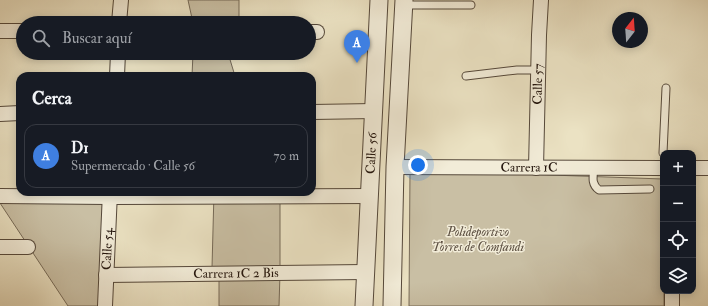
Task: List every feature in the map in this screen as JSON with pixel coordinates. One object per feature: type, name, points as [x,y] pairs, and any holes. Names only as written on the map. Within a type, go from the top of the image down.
[{"type":"street","points":[[120,16],[121,0]]},
{"type":"street","name":"Calle 56","points":[[364,306],[379,0]]},
{"type":"street","name":"Calle 57","points":[[536,168],[541,0]]},
{"type":"street","name":"Calle 56","points":[[392,306],[394,167],[404,3]]},
{"type":"street","points":[[0,31],[16,31]]},
{"type":"street","points":[[117,72],[118,60]]},
{"type":"street","points":[[316,112],[374,111]]},
{"type":"street","points":[[0,114],[16,114]]},
{"type":"street","points":[[373,138],[378,152],[394,167]]},
{"type":"street","name":"Carrera 1C","points":[[394,167],[594,168],[660,161]]},
{"type":"street","points":[[696,168],[708,168]]},
{"type":"street","points":[[0,196],[16,196]]},
{"type":"street","name":"Calle 54","points":[[105,306],[110,196]]},
{"type":"street","points":[[316,196],[370,196]]},
{"type":"street","points":[[0,247],[28,247]]},
{"type":"street","name":"Carrera 1C 2 Bis","points":[[106,275],[366,272]]},
{"type":"street","points":[[672,294],[672,306]]},
{"type":"lane","points":[[404,3],[471,6]]},
{"type":"lane","points":[[466,76],[517,70],[538,70]]},
{"type":"lane","points":[[663,150],[666,88]]},
{"type":"lane","points":[[594,168],[593,182],[595,187],[599,190],[650,189]]},
{"type":"green space","points":[[188,0],[239,0],[239,16],[191,16]]},
{"type":"green space","points":[[193,60],[230,60],[234,72],[192,72]]},
{"type":"green space","name":"Polideportivo Torres de Comfandi","points":[[410,170],[660,179],[660,294],[664,294],[664,306],[409,306]]},
{"type":"green space","points":[[0,196],[110,197],[105,306],[68,306],[0,203]]},
{"type":"green space","points":[[214,196],[280,197],[279,306],[219,306],[219,269],[212,268]]},
{"type":"place","name":"D1","points":[[357,63]]}]
